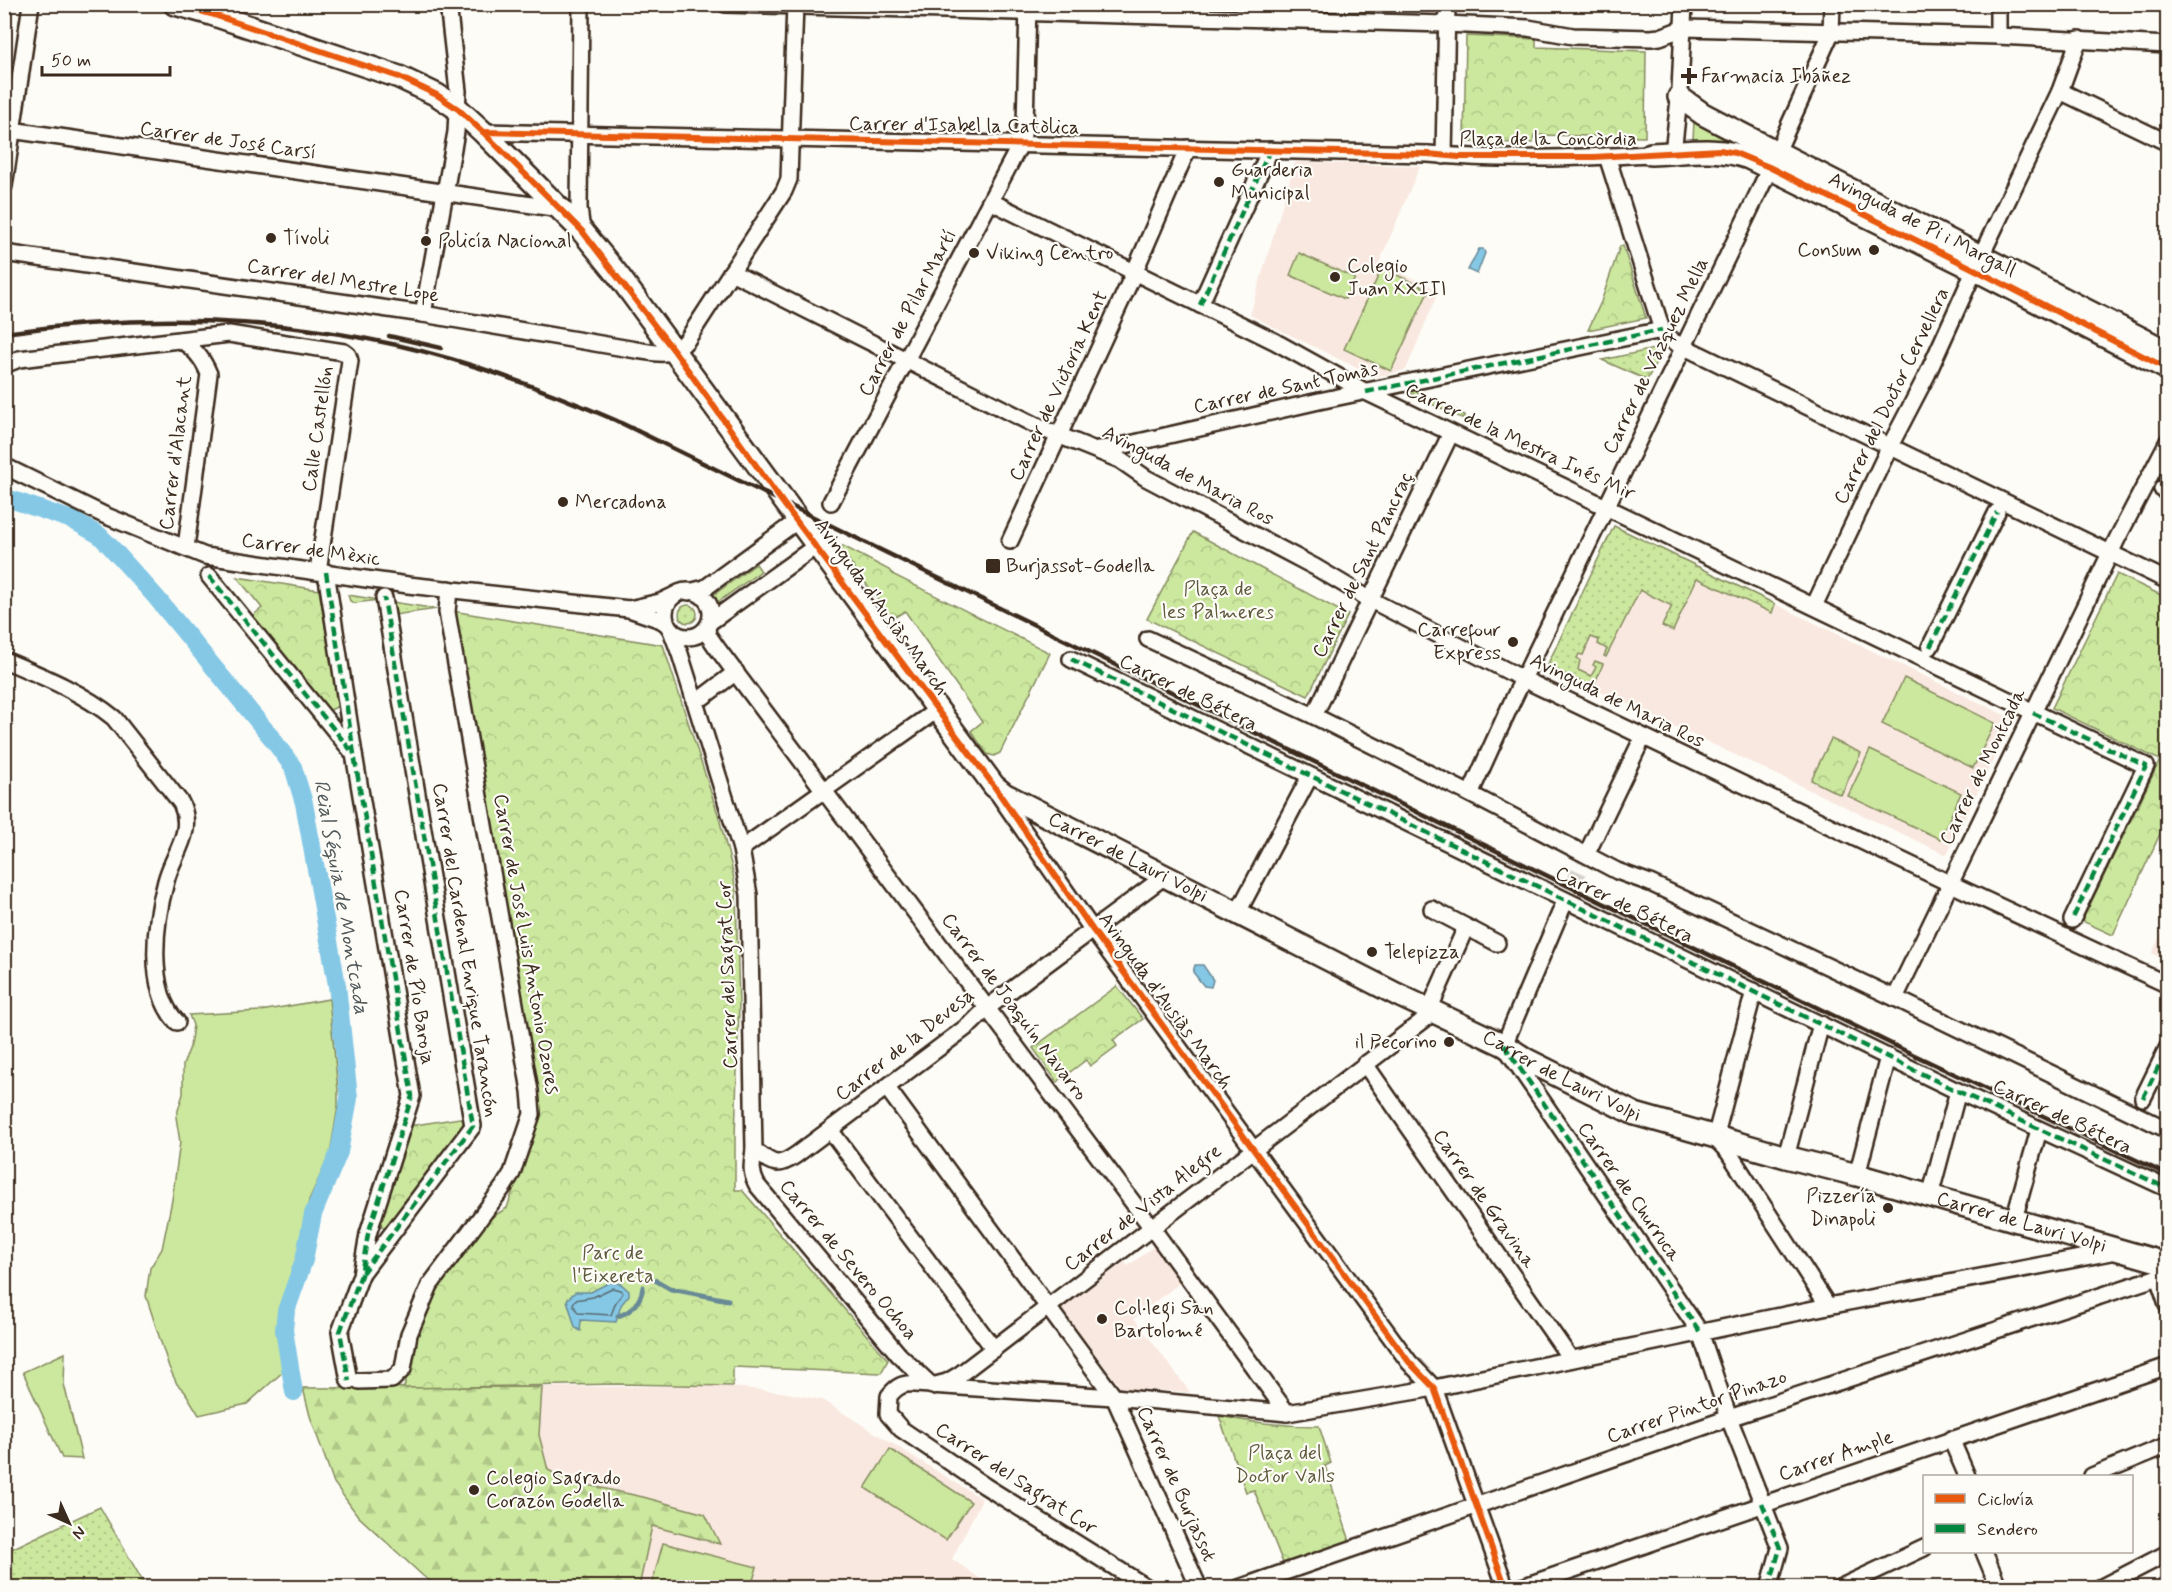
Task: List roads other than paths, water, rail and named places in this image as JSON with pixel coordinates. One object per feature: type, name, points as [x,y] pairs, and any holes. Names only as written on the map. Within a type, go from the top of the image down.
[{"type":"street","points":[[4,186],[9,130],[31,4]]},
{"type":"street","name":"Avinguda d'Ausiàs March","points":[[175,4],[399,77],[437,95],[458,109],[483,132],[582,231],[675,352],[994,786],[1092,929],[1252,1149],[1409,1362],[1434,1388]]},
{"type":"street","points":[[423,314],[458,109],[448,4]]},
{"type":"street","points":[[581,4],[579,208],[582,231]]},
{"type":"street","points":[[725,4],[1028,8],[1528,28],[1573,36],[1651,38],[1684,28],[1998,36],[2168,45]]},
{"type":"street","name":"Plaça de la Concòrdia","points":[[1447,4],[1444,156],[1651,154]]},
{"type":"street","points":[[1673,153],[1679,97],[1684,4]]},
{"type":"street","points":[[1831,33],[1832,4]]},
{"type":"street","points":[[1998,4],[1998,36]]},
{"type":"street","points":[[675,352],[687,340],[787,185],[790,174],[795,6]]},
{"type":"street","name":"Carrer de Pilar Martí","points":[[831,502],[1021,144],[1025,125],[1028,8]]},
{"type":"street","name":"Carrer de Vázquez Mella","points":[[1470,794],[1831,33]]},
{"type":"street","name":"Carrer del Doctor Cervellera","points":[[1814,606],[1890,446],[1927,375],[2060,91],[2079,39]]},
{"type":"street","points":[[2060,91],[2168,143]]},
{"type":"street","name":"Avinguda de Pi i Margall","points":[[1679,97],[1773,159],[1978,263],[2168,352]]},
{"type":"street","name":"Carrer de José Carsí","points":[[9,130],[560,209]]},
{"type":"street","name":"Carrer d'Isabel la Catòlica","points":[[483,132],[1444,156]]},
{"type":"street","name":"Carrer de Victoria Kent","points":[[1010,541],[1134,273],[1188,148]]},
{"type":"street","points":[[1200,305],[1270,150]]},
{"type":"street","name":"Avinguda de Pi i Margall","points":[[1651,154],[1720,150],[1773,159]]},
{"type":"street","points":[[1607,156],[1675,365]]},
{"type":"street","name":"Carrer de la Mestra Inés Mir","points":[[992,201],[1200,305],[1366,393],[2146,766],[2072,920]]},
{"type":"street","name":"Carrer del Mestre Lope","points":[[4,253],[423,314],[636,350],[665,354],[675,352]]},
{"type":"street","name":"Avinguda de Pi i Margall","points":[[1978,263],[2168,369]]},
{"type":"street","name":"Avinguda de Maria Ros","points":[[731,272],[1043,429],[1120,460],[1146,478],[1523,679],[2168,985]]},
{"type":"street","points":[[1662,330],[1672,341],[2168,581]]},
{"type":"street","name":"Carrer de Sant Tomàs","points":[[1095,449],[1112,448],[1318,401],[1366,393],[1662,330]]},
{"type":"street","name":"Calle Castellón","points":[[180,340],[229,334],[344,352],[348,355],[350,361],[322,572]]},
{"type":"street","points":[[4,365],[19,360],[180,340]]},
{"type":"street","name":"Carrer d'Alacant","points":[[180,340],[198,354],[209,374],[186,547]]},
{"type":"street","points":[[1318,401],[1328,389],[1324,369]]},
{"type":"street","name":"Carrer de Sant Pancraç","points":[[1314,716],[1451,433]]},
{"type":"street","points":[[1136,471],[1133,454],[1144,440]]},
{"type":"street","name":"Carrer de Montcada","points":[[1895,998],[2109,554],[2168,441]]},
{"type":"street","name":"Carrer de Mèxic","points":[[4,466],[104,514],[205,556],[408,585],[629,609],[661,620],[669,627]]},
{"type":"street","points":[[1930,647],[1997,512]]},
{"type":"street","name":"Carrer de Mèxic","points":[[629,609],[705,588],[797,521]]},
{"type":"street","points":[[708,625],[711,615],[707,602],[698,593],[682,593],[670,600],[665,611],[669,627],[682,637],[702,633],[708,625],[816,546]]},
{"type":"street","name":"Carrer de Pío Baroja","points":[[322,572],[412,1096],[368,1234],[361,1275],[340,1332],[354,1381]]},
{"type":"street","points":[[210,576],[354,754]]},
{"type":"street","name":"Carrer de José Luis Antonio Ozores","points":[[354,1381],[392,1380],[403,1369],[409,1334],[425,1295],[508,1180],[532,1114],[530,1091],[447,612],[449,589]]},
{"type":"street","name":"Carrer del Cardenal Enrique Tarancón","points":[[361,1275],[473,1126],[384,598]]},
{"type":"street","name":"Carrer de Joaquín Navarro","points":[[708,625],[708,635],[1152,1228],[1287,1413]]},
{"type":"street","name":"Carrer del Sagrat Cor","points":[[669,627],[680,654],[741,849],[749,895],[754,1150]]},
{"type":"street","name":"Carrer de Bétera","points":[[1148,639],[1314,716],[1617,871],[1650,883],[1895,998],[2168,1130]]},
{"type":"street","name":"Carrer de Bétera","points":[[1071,659],[1958,1091],[2162,1186]]},
{"type":"street","points":[[4,660],[45,676],[114,718],[181,803],[186,814],[187,825],[165,881],[157,940],[156,971],[161,996],[169,1014],[177,1022]]},
{"type":"street","points":[[694,701],[703,697],[736,672]]},
{"type":"street","points":[[741,849],[937,710]]},
{"type":"street","points":[[1589,849],[1643,737]]},
{"type":"street","points":[[1238,912],[1310,776]]},
{"type":"street","name":"Carrer de Lauri Volpi","points":[[994,786],[1004,794],[1635,1114],[2014,1219],[2118,1251],[2164,1270]]},
{"type":"street","name":"Carrer de la Devesa","points":[[754,1150],[771,1162],[780,1164],[796,1155],[972,1023],[987,1008],[1166,876]]},
{"type":"street","points":[[1504,1046],[1563,906]]},
{"type":"street","points":[[1432,909],[1497,943]]},
{"type":"street","points":[[1430,1010],[1466,927]]},
{"type":"street","points":[[1754,991],[1715,1138],[1729,1153],[1828,1306]]},
{"type":"street","name":"Carrer de Vista Alegre","points":[[932,1386],[953,1379],[994,1349],[1252,1149],[1425,1019],[1430,1010]]},
{"type":"street","points":[[1786,1157],[1821,1024]]},
{"type":"street","name":"Carrer de Churruca","points":[[1504,1046],[1700,1332],[1729,1418],[1780,1548],[1769,1587]]},
{"type":"street","points":[[2143,1098],[2168,1047]]},
{"type":"street","points":[[1857,1175],[1888,1057]]},
{"type":"street","name":"Carrer de Gravina","points":[[1365,1064],[1570,1358]]},
{"type":"street","name":"Carrer de Burjassot","points":[[887,1088],[1114,1397],[1199,1587]]},
{"type":"street","points":[[1930,1196],[1958,1091]]},
{"type":"street","points":[[830,1130],[994,1349]]},
{"type":"street","points":[[2014,1219],[2039,1130]]},
{"type":"street","name":"Carrer de Severo Ochoa","points":[[754,1150],[752,1176],[758,1185],[899,1355],[932,1386]]},
{"type":"street","points":[[932,1386],[1114,1397],[1287,1413],[1434,1388],[1828,1306],[2118,1251]]},
{"type":"street","points":[[2164,1270],[2168,1307]]},
{"type":"street","name":"Carrer Pintor Pinazo","points":[[1239,1587],[2164,1270]]},
{"type":"street","name":"Carrer Ample","points":[[1519,1587],[2168,1366]]},
{"type":"street","name":"Carrer del Sagrat Cor","points":[[932,1386],[904,1383],[889,1396],[888,1414],[901,1429],[985,1486],[1148,1587]]},
{"type":"street","points":[[1434,1388],[1506,1587]]},
{"type":"street","points":[[1951,1439],[1967,1475]]},
{"type":"street","points":[[2094,1475],[2168,1445]]},
{"type":"street","points":[[1839,1587],[1923,1548]]},
{"type":"street","points":[[2100,1587],[2168,1552]]},
{"type":"street","points":[[1985,1553],[1999,1587]]},
{"type":"water","points":[[1479,249],[1483,249],[1485,253],[1477,274],[1468,270]]},
{"type":"water","points":[[1195,965],[1203,965],[1213,980],[1211,987],[1204,986],[1193,972]]},
{"type":"water","points":[[610,1282],[621,1284],[629,1291],[629,1295],[621,1305],[616,1322],[581,1320],[580,1331],[575,1327],[567,1300],[575,1292],[591,1292]]},
{"type":"waterway","name":"Reial Séquia de Montcada","points":[[4,497],[72,520],[99,535],[155,596],[293,767],[304,803],[337,985],[349,1098],[339,1152],[313,1214],[304,1260],[286,1311],[284,1330],[294,1392]]},
{"type":"waterway","points":[[655,1280],[671,1289],[728,1300]]},
{"type":"waterway","points":[[618,1316],[628,1312],[635,1305],[643,1287]]},
{"type":"tunnel","points":[[1563,906],[1589,849]]},
{"type":"railway","points":[[4,333],[64,326],[184,321],[244,323],[304,329],[363,338],[422,351],[548,392],[615,420],[1910,1053],[2168,1175]]},
{"type":"railway","points":[[389,336],[441,348]]},
{"type":"place","name":"Farmacia Ibáñez","points":[[1689,76]]},
{"type":"place","name":"Guarderia Municipal","points":[[1219,182]]},
{"type":"place","name":"Tívoli","points":[[271,238]]},
{"type":"place","name":"Policía Nacional","points":[[426,241]]},
{"type":"place","name":"Consum","points":[[1874,250]]},
{"type":"place","name":"Viking Centro","points":[[974,253]]},
{"type":"place","name":"Colegio Juan XXIII","points":[[1335,277]]},
{"type":"place","name":"Mercadona","points":[[563,502]]},
{"type":"place","name":"Burjassot-Godella","points":[[993,566]]},
{"type":"place","name":"Carrefour Express","points":[[1513,642]]},
{"type":"place","name":"Telepizza","points":[[1372,952]]},
{"type":"place","name":"il Pecorino","points":[[1449,1042]]},
{"type":"place","name":"Pizzería Dinapoli","points":[[1888,1208]]},
{"type":"place","name":"Col·legi San Bartolomé","points":[[1102,1319]]},
{"type":"place","name":"Colegio Sagrado Corazón Godella","points":[[474,1490]]},
{"type":"park label","name":"Plaça de les Palmeres","points":[[1218,600]]},
{"type":"park label","name":"Parc de l'Eixereta","points":[[613,1264]]},
{"type":"park label","name":"Plaça del Doctor Valls","points":[[1285,1464]]}]
